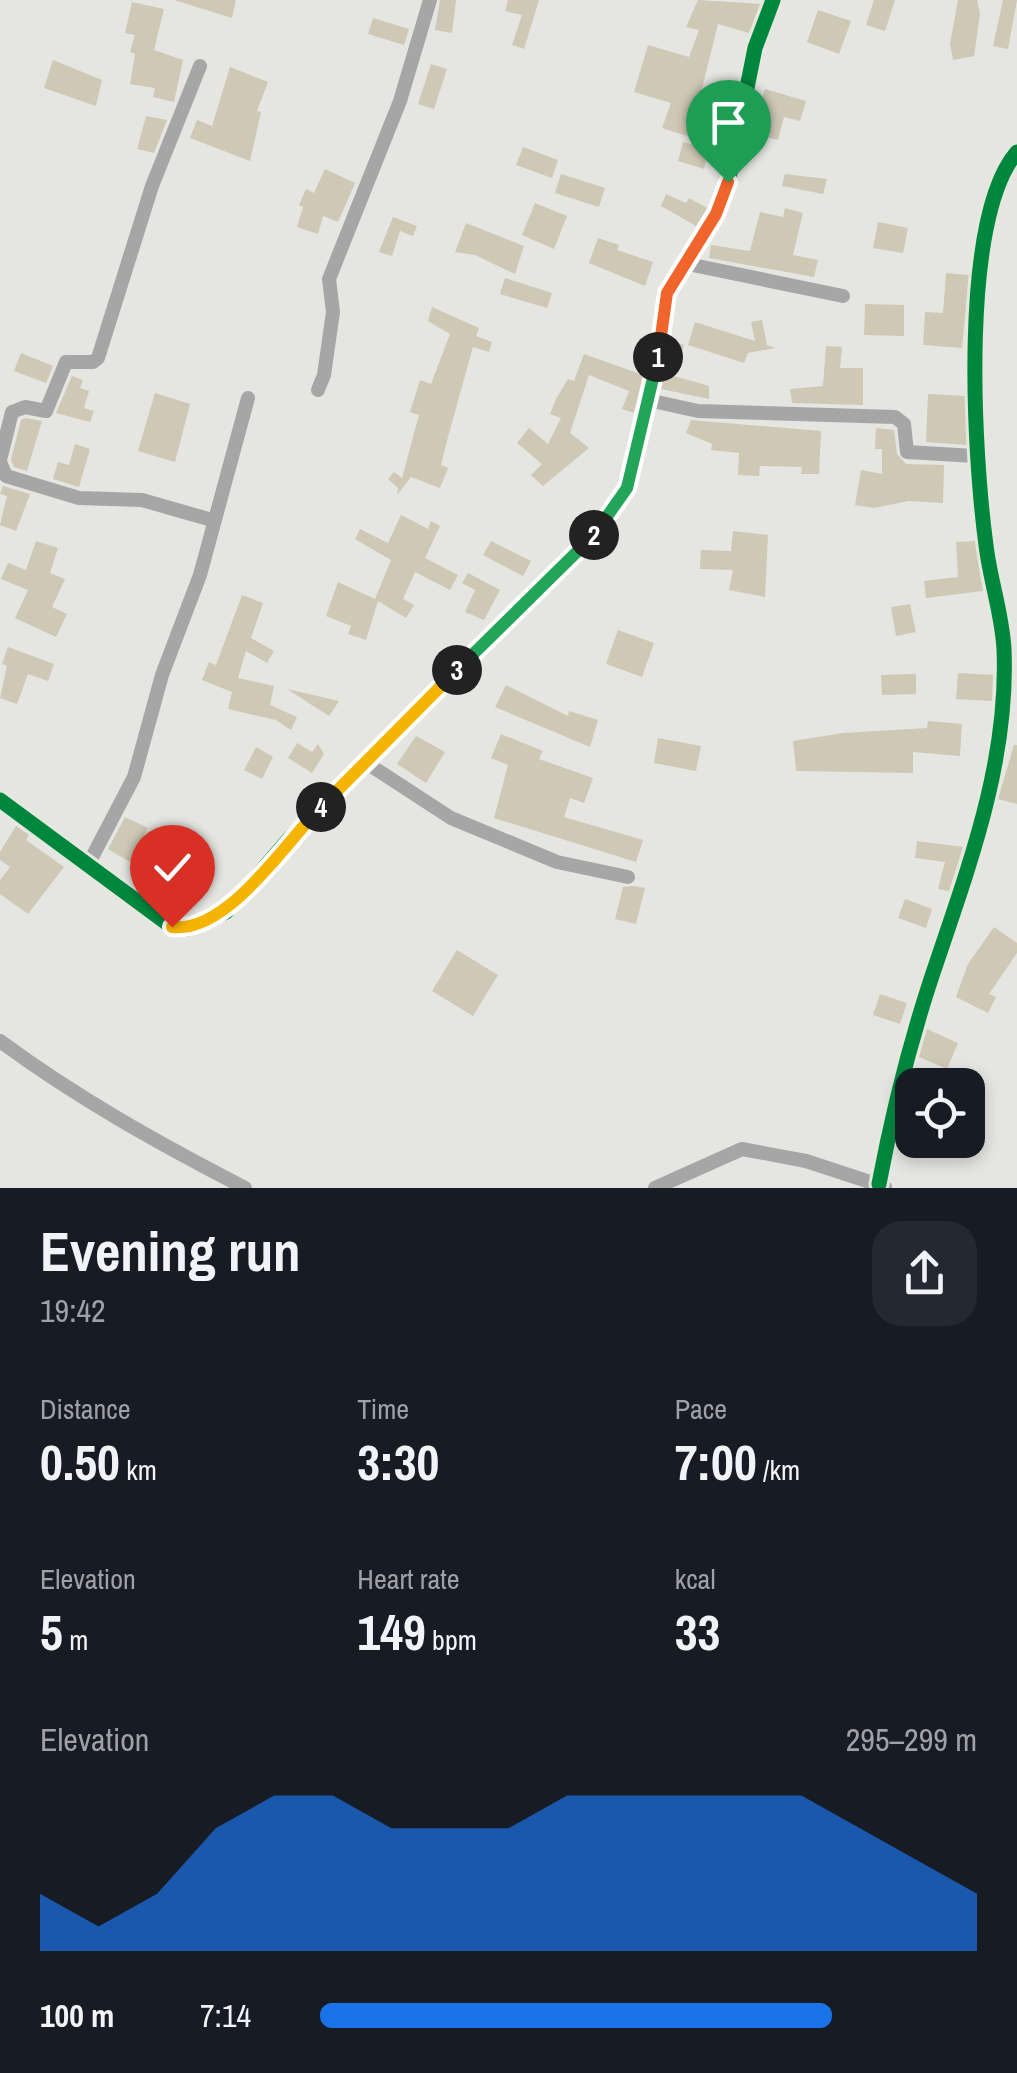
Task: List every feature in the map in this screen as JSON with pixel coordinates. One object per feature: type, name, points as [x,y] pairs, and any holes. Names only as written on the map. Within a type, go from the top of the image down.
[{"type":"street","points":[[318,390],[333,312],[329,279],[400,102],[430,0]]},
{"type":"street","points":[[3,807],[172,927],[186,929],[226,912],[365,762],[607,521],[627,488],[667,293],[716,214],[728,182],[755,48],[773,0]]},
{"type":"street","points":[[200,66],[152,186],[98,358],[93,362],[66,362],[46,411],[25,406],[12,412],[0,461],[6,476],[80,498],[142,500],[212,520]]},
{"type":"street","points":[[655,1188],[742,1149],[806,1161],[883,1186],[894,1104],[962,894],[997,756],[1004,650],[975,456],[983,251],[994,194],[1017,152]]},
{"type":"street","points":[[683,263],[843,296]]},
{"type":"street","points":[[88,865],[134,777],[162,676],[200,575],[248,398]]},
{"type":"street","points":[[648,400],[698,411],[896,417],[904,424],[906,452],[975,456]]},
{"type":"street","points":[[365,762],[452,818],[557,862],[628,878]]},
{"type":"street","points":[[0,1042],[49,1078],[153,1140],[246,1188]]},
{"type":"building","points":[[174,0],[236,0],[232,18]]},
{"type":"building","points":[[440,0],[456,0],[452,33],[435,30]]},
{"type":"building","points":[[508,0],[539,0],[524,49],[512,45],[522,15],[505,11]]},
{"type":"building","points":[[698,0],[760,4],[749,33],[718,24],[690,137],[662,128],[671,103],[634,92],[648,45],[689,57],[699,30],[686,27]]},
{"type":"building","points":[[874,0],[895,0],[885,31],[866,25]]},
{"type":"building","points":[[958,0],[977,0],[980,14],[974,56],[953,60],[950,44]]},
{"type":"building","points":[[1003,0],[1017,0],[1008,49],[993,46]]},
{"type":"building","points":[[132,2],[164,9],[154,50],[183,60],[174,102],[153,97],[155,88],[130,84],[135,54],[130,52],[135,35],[125,33]]},
{"type":"building","points":[[818,10],[851,21],[839,54],[807,42]]},
{"type":"building","points":[[373,18],[409,29],[404,45],[368,34]]},
{"type":"building","points":[[53,60],[102,80],[96,106],[44,88]]},
{"type":"building","points":[[431,64],[447,69],[434,109],[418,104]]},
{"type":"building","points":[[230,67],[268,82],[257,111],[261,112],[250,161],[190,138],[197,120],[212,126]]},
{"type":"building","points":[[765,89],[806,101],[800,121],[784,117],[778,140],[752,133]]},
{"type":"building","points":[[146,116],[167,120],[154,153],[137,149]]},
{"type":"building","points":[[683,142],[709,149],[704,169],[678,161]]},
{"type":"building","points":[[523,147],[558,160],[552,178],[516,165]]},
{"type":"building","points":[[325,169],[355,183],[338,222],[323,216],[318,234],[297,227],[303,207],[299,205],[306,189],[314,193]]},
{"type":"building","points":[[561,174],[605,188],[599,207],[555,193]]},
{"type":"building","points":[[785,174],[827,179],[823,194],[782,186]]},
{"type":"building","points":[[666,194],[686,203],[689,198],[707,208],[696,226],[661,206]]},
{"type":"building","points":[[535,203],[567,216],[554,249],[522,235]]},
{"type":"building","points":[[785,208],[803,213],[793,255],[818,260],[814,277],[709,258],[711,245],[750,251],[760,212],[783,217]]},
{"type":"building","points":[[393,217],[417,226],[413,236],[400,231],[392,256],[379,252]]},
{"type":"building","points":[[878,222],[908,228],[903,253],[873,248]]},
{"type":"building","points":[[466,223],[524,246],[515,274],[475,255],[455,252]]},
{"type":"building","points":[[598,238],[619,245],[617,250],[653,262],[645,286],[589,263]]},
{"type":"building","points":[[946,273],[969,275],[962,348],[923,345],[925,312],[943,313]]},
{"type":"building","points":[[505,278],[552,293],[547,308],[500,294]]},
{"type":"building","points":[[865,304],[904,305],[904,336],[864,335]]},
{"type":"building","points":[[432,307],[479,328],[476,336],[492,342],[489,352],[473,347],[441,465],[448,468],[440,488],[411,477],[397,495],[398,488],[388,479],[394,472],[402,478],[419,415],[410,412],[420,380],[431,384],[450,334],[428,321]]},
{"type":"building","points":[[762,320],[767,345],[775,348],[748,353],[744,363],[688,345],[695,322],[755,341],[751,322]]},
{"type":"building","points":[[673,341],[684,345],[674,376],[709,386],[709,399],[661,389]]},
{"type":"building","points":[[826,346],[842,347],[840,368],[863,368],[863,405],[792,403],[790,389],[823,386]]},
{"type":"building","points":[[21,353],[53,366],[46,383],[14,371]]},
{"type":"building","points":[[584,354],[643,375],[634,413],[622,409],[629,391],[589,375],[570,433],[589,448],[543,486],[531,475],[542,464],[517,443],[529,428],[548,444],[561,418],[550,414],[556,399],[568,379],[574,381]]},
{"type":"building","points":[[72,376],[83,380],[80,388],[89,391],[84,408],[94,411],[90,422],[56,413]]},
{"type":"building","points":[[155,393],[190,404],[175,462],[138,451]]},
{"type":"building","points":[[928,394],[965,396],[967,445],[926,442]]},
{"type":"building","points":[[21,420],[42,421],[27,471],[14,467],[11,460]]},
{"type":"building","points":[[691,420],[821,431],[819,474],[801,474],[802,467],[760,466],[759,476],[738,475],[739,453],[711,450],[712,444],[686,433]]},
{"type":"building","points":[[876,428],[894,430],[897,454],[906,464],[944,465],[943,503],[908,501],[874,508],[855,505],[861,470],[882,474],[882,449],[875,449]]},
{"type":"building","points":[[75,444],[90,449],[79,487],[53,479],[58,462],[69,465]]},
{"type":"building","points":[[3,486],[30,494],[16,531],[0,525],[7,496],[0,494]]},
{"type":"building","points":[[401,515],[428,529],[431,521],[440,526],[425,558],[458,575],[450,590],[415,572],[403,599],[414,605],[406,618],[378,601],[366,640],[348,634],[351,626],[326,616],[338,582],[375,599],[391,560],[355,539],[360,529],[388,543]]},
{"type":"building","points":[[733,531],[768,535],[765,597],[729,590],[733,570],[700,569],[701,550],[731,551]]},
{"type":"building","points":[[36,541],[58,548],[50,573],[65,579],[52,607],[67,614],[56,637],[15,618],[28,590],[1,579],[8,563],[26,570]]},
{"type":"building","points":[[491,541],[531,561],[523,576],[483,555]]},
{"type":"building","points":[[975,541],[983,591],[926,598],[924,581],[958,577],[956,542]]},
{"type":"building","points":[[468,573],[500,590],[484,620],[465,612],[475,590],[462,583]]},
{"type":"building","points":[[242,595],[263,603],[251,638],[274,651],[267,663],[246,651],[238,678],[274,686],[270,705],[297,717],[291,730],[276,720],[228,709],[232,692],[202,680],[209,662],[216,665]]},
{"type":"building","points":[[910,604],[916,632],[896,636],[891,607]]},
{"type":"building","points":[[618,630],[654,643],[642,677],[606,664]]},
{"type":"building","points":[[8,647],[54,664],[48,681],[28,674],[17,704],[0,698],[7,666],[2,664]]},
{"type":"building","points":[[958,673],[993,675],[992,701],[956,699]]},
{"type":"building","points":[[916,674],[916,694],[882,695],[881,675]]},
{"type":"building","points":[[506,685],[568,716],[569,711],[598,720],[590,747],[495,707]]},
{"type":"building","points":[[287,689],[339,701],[329,716]]},
{"type":"building","points":[[928,721],[962,724],[960,756],[913,752],[913,773],[796,771],[793,741],[843,733],[927,728]]},
{"type":"building","points":[[501,734],[543,751],[539,759],[593,778],[584,803],[570,798],[564,817],[643,840],[636,862],[494,818],[508,765],[491,758]]},
{"type":"building","points":[[416,736],[445,752],[426,783],[397,764]]},
{"type":"building","points":[[658,738],[701,746],[696,771],[654,763]]},
{"type":"building","points":[[297,743],[312,752],[318,744],[324,754],[312,773],[288,758]]},
{"type":"building","points":[[1017,745],[1017,804],[998,799]]},
{"type":"building","points":[[256,747],[273,757],[262,779],[244,770]]},
{"type":"building","points":[[125,817],[148,828],[130,862],[108,849]]},
{"type":"building","points":[[16,826],[29,835],[26,840],[64,867],[28,914],[0,894],[0,880],[10,867],[0,860],[0,852]]},
{"type":"building","points":[[917,841],[963,847],[949,891],[938,889],[945,862],[915,858]]},
{"type":"building","points":[[623,887],[645,888],[636,924],[615,919]]},
{"type":"building","points":[[905,899],[932,909],[926,928],[898,918]]},
{"type":"building","points":[[994,927],[1017,943],[1017,953],[989,994],[996,997],[988,1013],[956,997],[968,964]]},
{"type":"building","points":[[457,950],[498,975],[473,1016],[432,991]]},
{"type":"building","points":[[880,994],[907,1003],[900,1024],[873,1015]]},
{"type":"building","points":[[927,1029],[958,1043],[947,1068],[919,1057]]},
{"type":"cycle path","points":[[0,800],[172,927],[187,929],[226,912],[289,839],[607,521],[627,488],[662,340],[667,293],[716,214],[728,182],[755,48],[773,0]]},
{"type":"cycle path","points":[[879,1184],[915,1030],[983,817],[1000,734],[1004,649],[982,506],[975,341],[986,229],[999,185],[1017,152]]},
{"type":"route","points":[[172,927],[186,929],[226,912],[289,839],[607,521],[627,488],[662,340],[667,293],[716,214],[728,182]]}]
